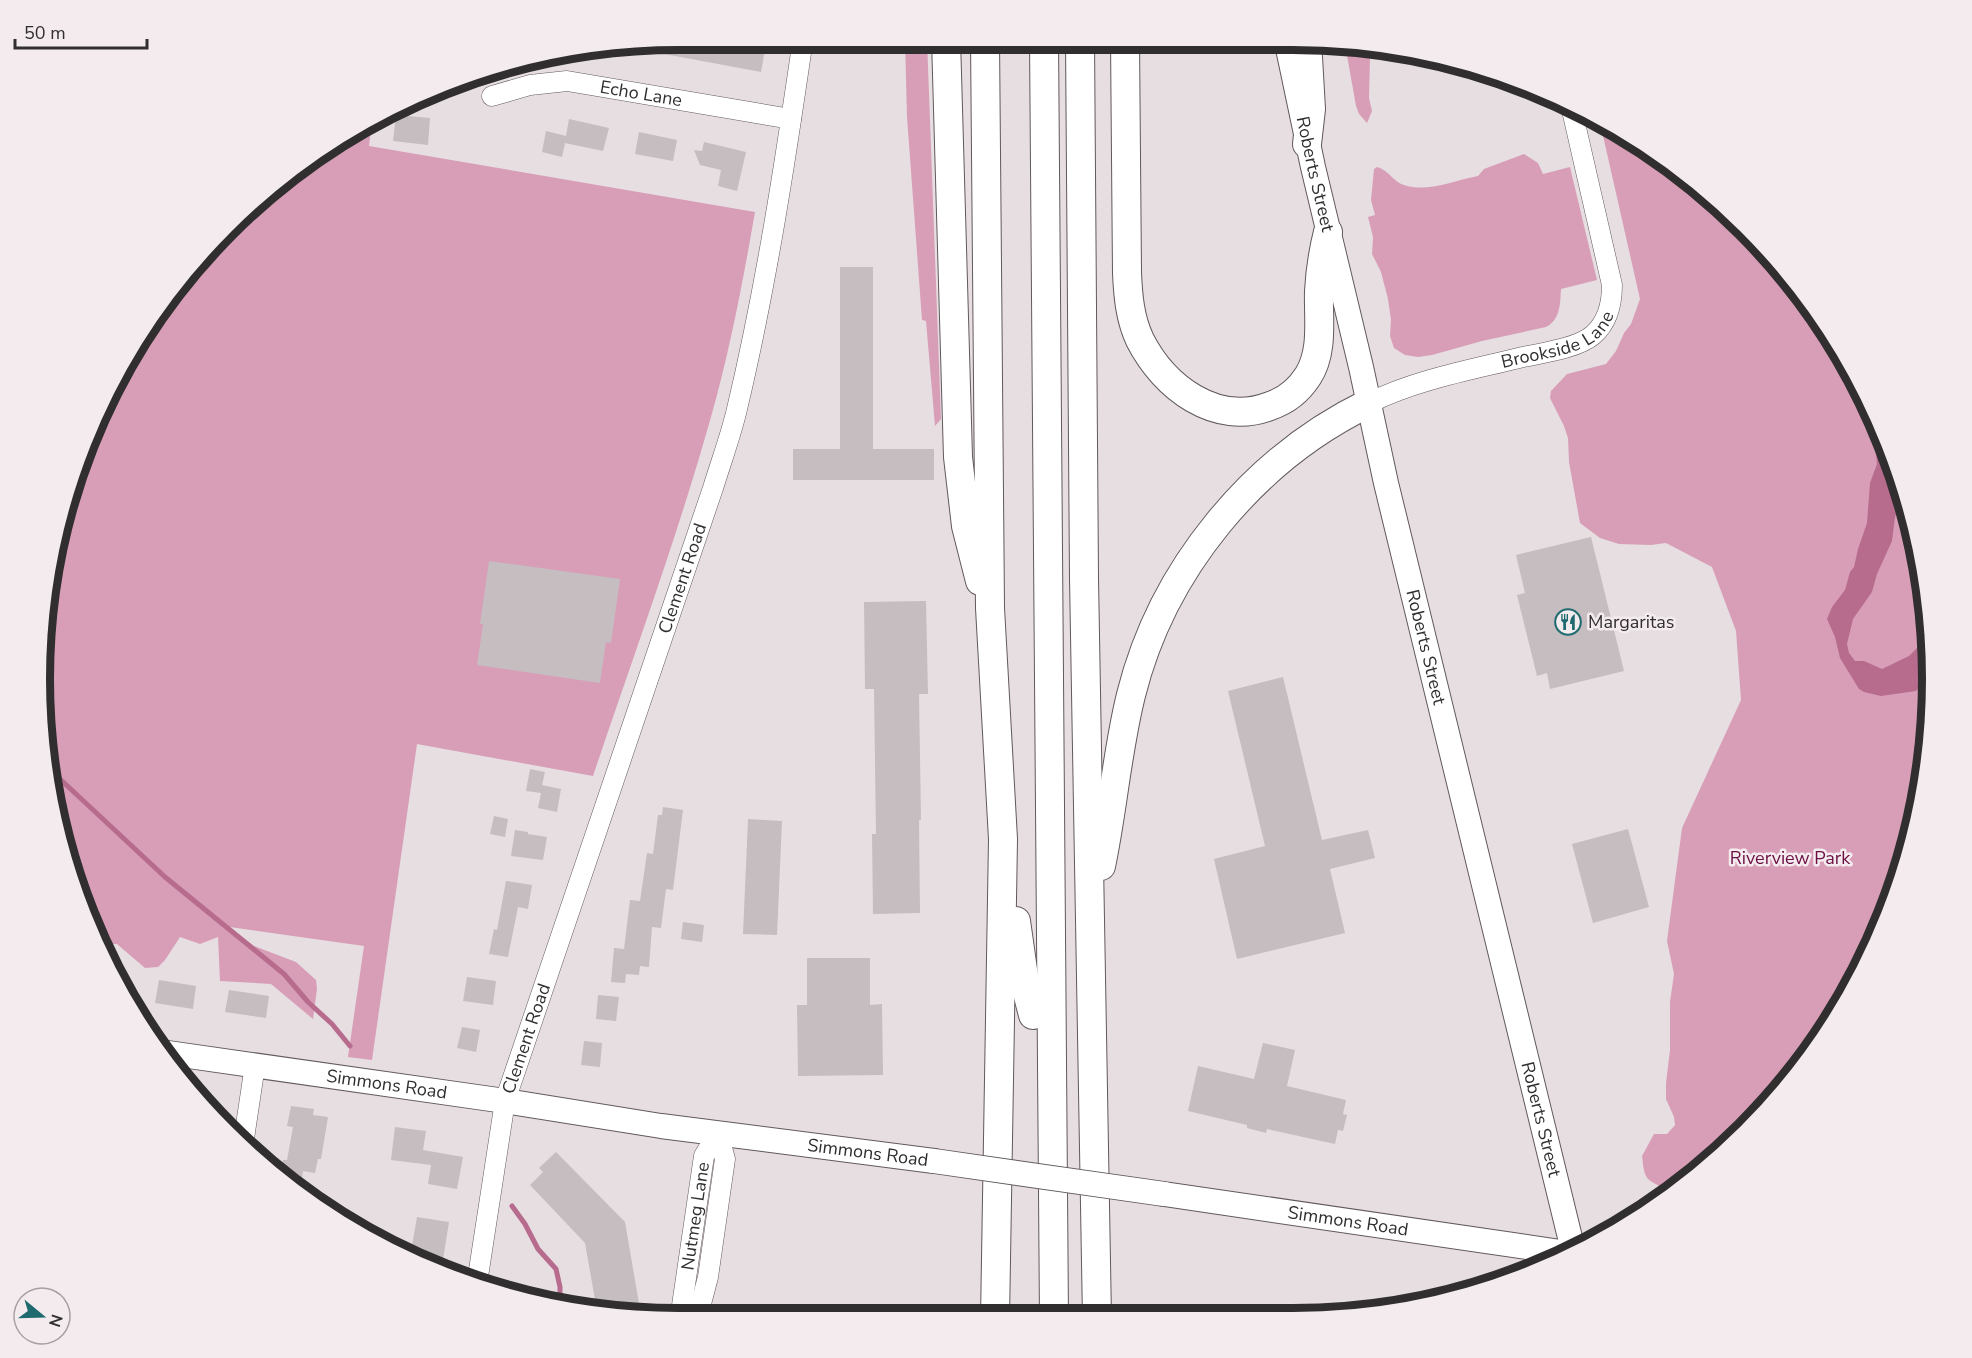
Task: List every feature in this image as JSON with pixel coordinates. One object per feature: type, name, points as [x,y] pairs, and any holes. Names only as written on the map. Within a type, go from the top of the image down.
[{"type":"highway","points":[[946,50],[959,472],[971,548],[990,608]]},
{"type":"highway","points":[[985,50],[990,608],[1003,839],[995,1308]]},
{"type":"highway","points":[[1026,50],[1036,1308]]},
{"type":"highway","points":[[1044,50],[1054,1308]]},
{"type":"highway","points":[[1080,50],[1084,578],[1097,1308]]},
{"type":"highway","points":[[1125,50],[1129,302],[1134,325],[1141,340],[1153,360],[1175,385],[1204,405],[1218,410],[1238,412],[1260,410],[1275,405],[1290,396],[1300,386],[1311,371],[1317,352],[1320,273],[1328,232]]},
{"type":"highway","points":[[1307,144],[1311,100],[1308,50]]},
{"type":"highway","points":[[1090,905],[1105,849],[1120,745],[1132,691],[1152,632],[1172,590],[1209,535],[1262,477],[1309,438],[1369,403]]},
{"type":"highway","points":[[1003,839],[1024,984],[1033,1015]]},
{"type":"main road","name":"Roberts Street","points":[[1288,50],[1307,144],[1396,524],[1571,1244]]},
{"type":"main road","name":"Simmons Road","points":[[174,1054],[1555,1251]]},
{"type":"street","name":"Clement Road","points":[[478,1275],[505,1101],[737,411],[760,304],[801,50]]},
{"type":"street","name":"Echo Lane","points":[[492,96],[530,85],[567,81],[791,120]]},
{"type":"street","name":"Brookside Lane","points":[[1369,403],[1426,380],[1557,349],[1591,336],[1602,326],[1612,300],[1612,285],[1573,115]]},
{"type":"street","points":[[245,1134],[255,1065]]},
{"type":"street","name":"Nutmeg Lane","points":[[690,1308],[704,1156],[718,1133]]},
{"type":"green space","points":[[905,50],[927,50],[941,419],[935,426],[926,321],[922,320],[907,117]]},
{"type":"green space","points":[[1346,52],[1369,54],[1370,58],[1369,98],[1372,111],[1367,123],[1359,114]]},
{"type":"green space","points":[[371,130],[369,146],[755,212],[736,315],[711,417],[669,552],[593,776],[417,744],[372,1060],[348,1057],[364,946],[230,927],[254,946],[296,962],[316,980],[313,1019],[271,984],[220,981],[218,937],[200,944],[180,937],[158,967],[145,968],[117,944],[108,944],[97,920],[71,842],[62,802],[51,720],[51,638],[55,597],[71,516],[97,438],[134,364],[156,329],[206,264],[264,206],[296,180]]},
{"type":"green space","name":"Riverview Park","points":[[1602,131],[1643,156],[1708,206],[1766,264],[1816,329],[1858,401],[1889,477],[1910,556],[1921,638],[1921,720],[1910,802],[1889,881],[1858,957],[1816,1029],[1766,1094],[1708,1152],[1663,1188],[1646,1176],[1642,1156],[1654,1134],[1667,1134],[1675,1125],[1666,1099],[1670,1050],[1670,1002],[1674,974],[1667,941],[1682,828],[1741,700],[1736,631],[1712,567],[1666,543],[1619,544],[1600,538],[1580,523],[1569,462],[1568,438],[1550,398],[1551,391],[1567,374],[1606,364],[1631,324],[1640,299]]},
{"type":"green space","points":[[1524,154],[1538,163],[1543,174],[1570,167],[1597,280],[1561,289],[1557,315],[1555,320],[1546,327],[1432,355],[1418,357],[1405,355],[1394,348],[1390,336],[1391,320],[1388,299],[1381,272],[1372,254],[1373,237],[1368,217],[1375,215],[1371,200],[1374,169],[1377,167],[1381,169],[1404,185],[1432,187],[1478,176],[1484,169]]},
{"type":"shaded area","points":[[1856,397],[1875,438],[1898,508],[1892,541],[1877,574],[1872,592],[1853,619],[1847,644],[1849,653],[1855,661],[1864,661],[1882,669],[1909,656],[1921,644],[1922,684],[1916,691],[1881,696],[1859,689],[1840,658],[1835,637],[1827,619],[1832,607],[1845,590],[1850,572],[1854,567],[1867,523],[1870,483],[1877,464],[1870,429]]},
{"type":"building","points":[[765,50],[761,72],[647,51]]},
{"type":"building","points":[[396,117],[430,118],[428,145],[393,141]]},
{"type":"building","points":[[569,119],[609,128],[603,151],[565,143],[562,157],[542,152],[546,131],[566,136]]},
{"type":"building","points":[[639,132],[677,140],[673,161],[635,154]]},
{"type":"building","points":[[704,142],[746,152],[737,191],[718,186],[721,170],[700,165],[694,150],[702,151]]},
{"type":"building","points":[[840,267],[873,267],[873,449],[934,449],[934,480],[793,480],[793,449],[840,449]]},
{"type":"building","name":"Margaritas","points":[[1591,537],[1624,671],[1550,689],[1547,673],[1537,676],[1517,595],[1525,593],[1516,555]]},
{"type":"building","points":[[489,561],[620,579],[611,643],[606,642],[600,683],[477,665]]},
{"type":"building","points":[[926,601],[928,694],[919,694],[920,913],[873,914],[872,834],[876,834],[874,689],[865,689],[864,602]]},
{"type":"building","points":[[1283,677],[1322,840],[1368,830],[1375,858],[1330,869],[1345,933],[1237,959],[1214,859],[1265,846],[1228,691]]},
{"type":"building","points":[[530,769],[545,772],[542,785],[561,789],[557,812],[538,808],[541,793],[526,791]]},
{"type":"building","points":[[663,807],[683,810],[673,890],[666,889],[661,928],[652,927],[649,967],[640,966],[639,975],[626,974],[625,983],[611,982],[614,948],[624,949],[630,900],[640,901],[647,853],[653,854],[658,815],[662,815]]},
{"type":"building","points":[[494,816],[508,819],[505,837],[490,834]]},
{"type":"building","points":[[748,819],[782,821],[777,935],[743,934]]},
{"type":"building","points":[[1628,829],[1649,907],[1593,923],[1572,844]]},
{"type":"building","points":[[515,830],[547,837],[543,860],[511,856]]},
{"type":"building","points":[[506,881],[532,885],[528,909],[518,907],[508,957],[489,954],[494,929],[497,930]]},
{"type":"building","points":[[683,922],[704,925],[702,942],[681,939]]},
{"type":"building","points":[[807,958],[870,958],[870,1005],[882,1004],[883,1075],[798,1076],[797,1005],[807,1005]]},
{"type":"building","points":[[467,977],[496,981],[493,1005],[463,1001]]},
{"type":"building","points":[[159,980],[196,986],[193,1009],[155,1003]]},
{"type":"building","points":[[229,990],[269,996],[266,1018],[225,1012]]},
{"type":"building","points":[[598,995],[619,997],[616,1021],[596,1019]]},
{"type":"building","points":[[462,1027],[480,1030],[476,1052],[457,1048]]},
{"type":"building","points":[[584,1041],[602,1043],[600,1067],[581,1065]]},
{"type":"building","points":[[1263,1043],[1295,1050],[1287,1086],[1346,1100],[1343,1114],[1347,1115],[1343,1131],[1338,1130],[1335,1144],[1267,1129],[1266,1133],[1247,1128],[1247,1125],[1188,1111],[1198,1066],[1254,1079]]},
{"type":"building","points":[[291,1106],[314,1109],[313,1115],[328,1117],[321,1159],[318,1159],[315,1173],[303,1171],[301,1182],[282,1166],[283,1160],[287,1160],[293,1127],[287,1126]]},
{"type":"building","points":[[395,1127],[426,1131],[423,1150],[463,1157],[457,1189],[428,1184],[431,1165],[391,1160]]},
{"type":"building","points":[[556,1152],[625,1222],[640,1307],[596,1303],[585,1243],[530,1185],[543,1172],[539,1168]]},
{"type":"building","points":[[417,1217],[449,1222],[443,1263],[411,1249]]},
{"type":"waterway","points":[[58,777],[165,877],[284,974],[350,1046]]},
{"type":"waterway","points":[[512,1206],[525,1224],[538,1249],[556,1269],[560,1297]]},
{"type":"place","name":"Margaritas","points":[[1568,622]]}]
